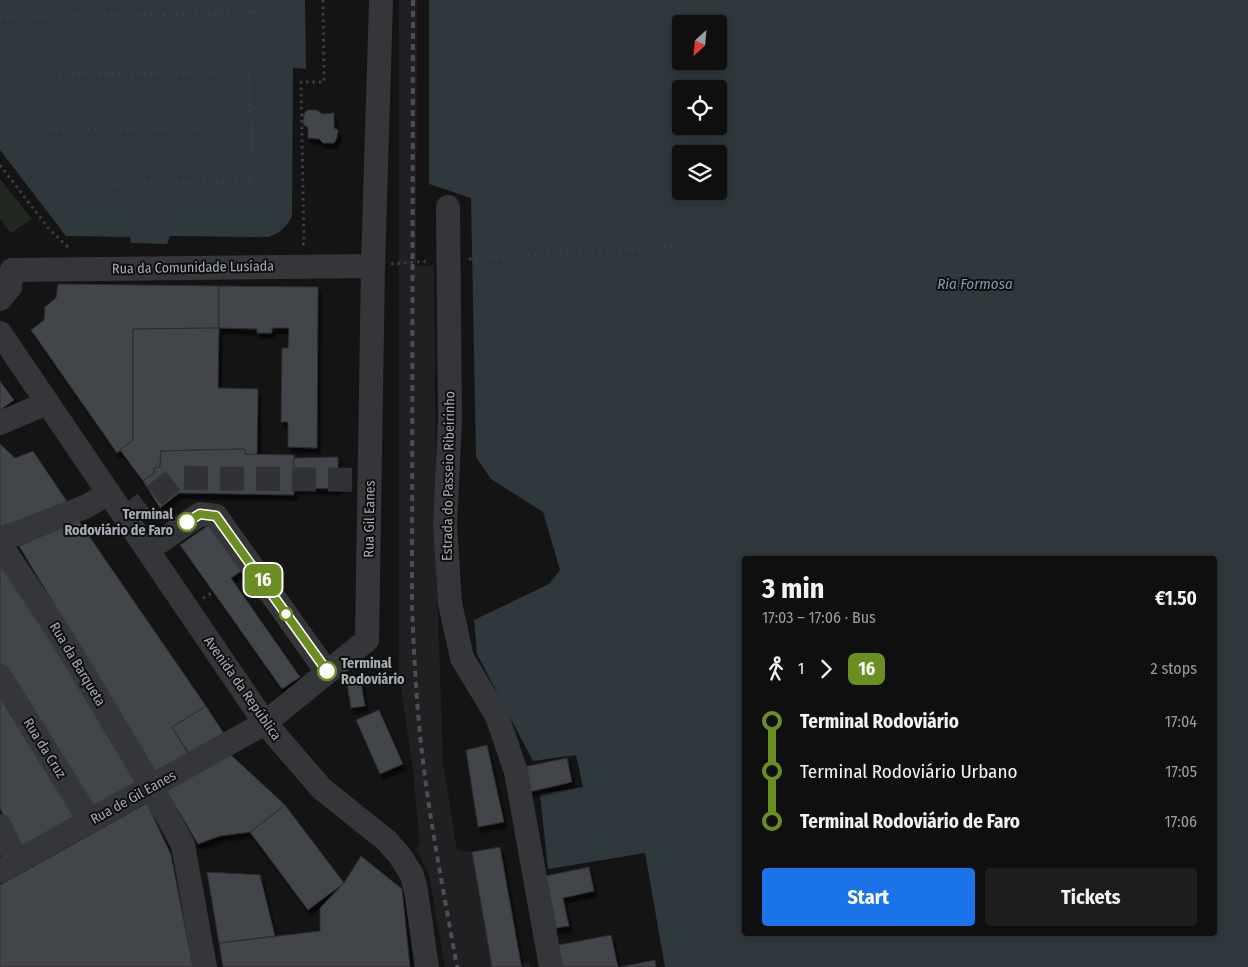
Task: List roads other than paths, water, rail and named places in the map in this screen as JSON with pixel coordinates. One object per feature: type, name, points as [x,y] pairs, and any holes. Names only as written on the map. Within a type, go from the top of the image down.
[{"type":"street","name":"Rua Gil Eanes","points":[[265,723],[366,640],[373,266],[381,0]]},
{"type":"street","name":"Estrada do Passeio Ribeirinho","points":[[448,207],[450,420],[445,524],[450,603],[462,658],[497,716],[516,772],[551,967]]},
{"type":"street","name":"Rua da Comunidade Lusíada","points":[[6,262],[373,266]]},
{"type":"street","points":[[0,299],[10,287],[6,262]]},
{"type":"street","name":"Avenida da República","points":[[0,333],[265,723],[321,788],[387,841],[400,856],[412,875],[416,891],[427,967]]},
{"type":"street","points":[[0,423],[47,403]]},
{"type":"street","points":[[0,540],[87,506],[109,493]]},
{"type":"street","points":[[148,550],[200,514],[216,516],[327,672]]},
{"type":"street","name":"Rua da Barqueta","points":[[0,544],[62,636],[152,786],[183,845],[205,967]]},
{"type":"street","name":"Rua da Cruz","points":[[0,676],[90,821]]},
{"type":"street","name":"Rua de Gil Eanes","points":[[8,867],[265,723]]},
{"type":"street","points":[[0,826],[8,867]]},
{"type":"water","points":[[0,0],[305,0],[306,69],[293,68],[292,216],[285,227],[268,237],[170,236],[167,244],[131,243],[130,237],[66,236],[0,150]]},
{"type":"water","name":"Ria Formosa","points":[[429,0],[1248,0],[1248,967],[665,967],[645,853],[548,869],[540,794],[583,787],[576,755],[533,761],[477,654],[474,620],[549,584],[560,570],[543,512],[491,479],[476,457],[471,198],[429,184]]},
{"type":"tunnel","points":[[126,518],[176,478],[369,480]]},
{"type":"railway","points":[[413,0],[412,607],[415,675],[428,800],[457,967]]},
{"type":"place","name":"Terminal Rodoviário de Faro","points":[[187,522]]},
{"type":"place","name":"Terminal Rodoviário","points":[[327,671]]}]
